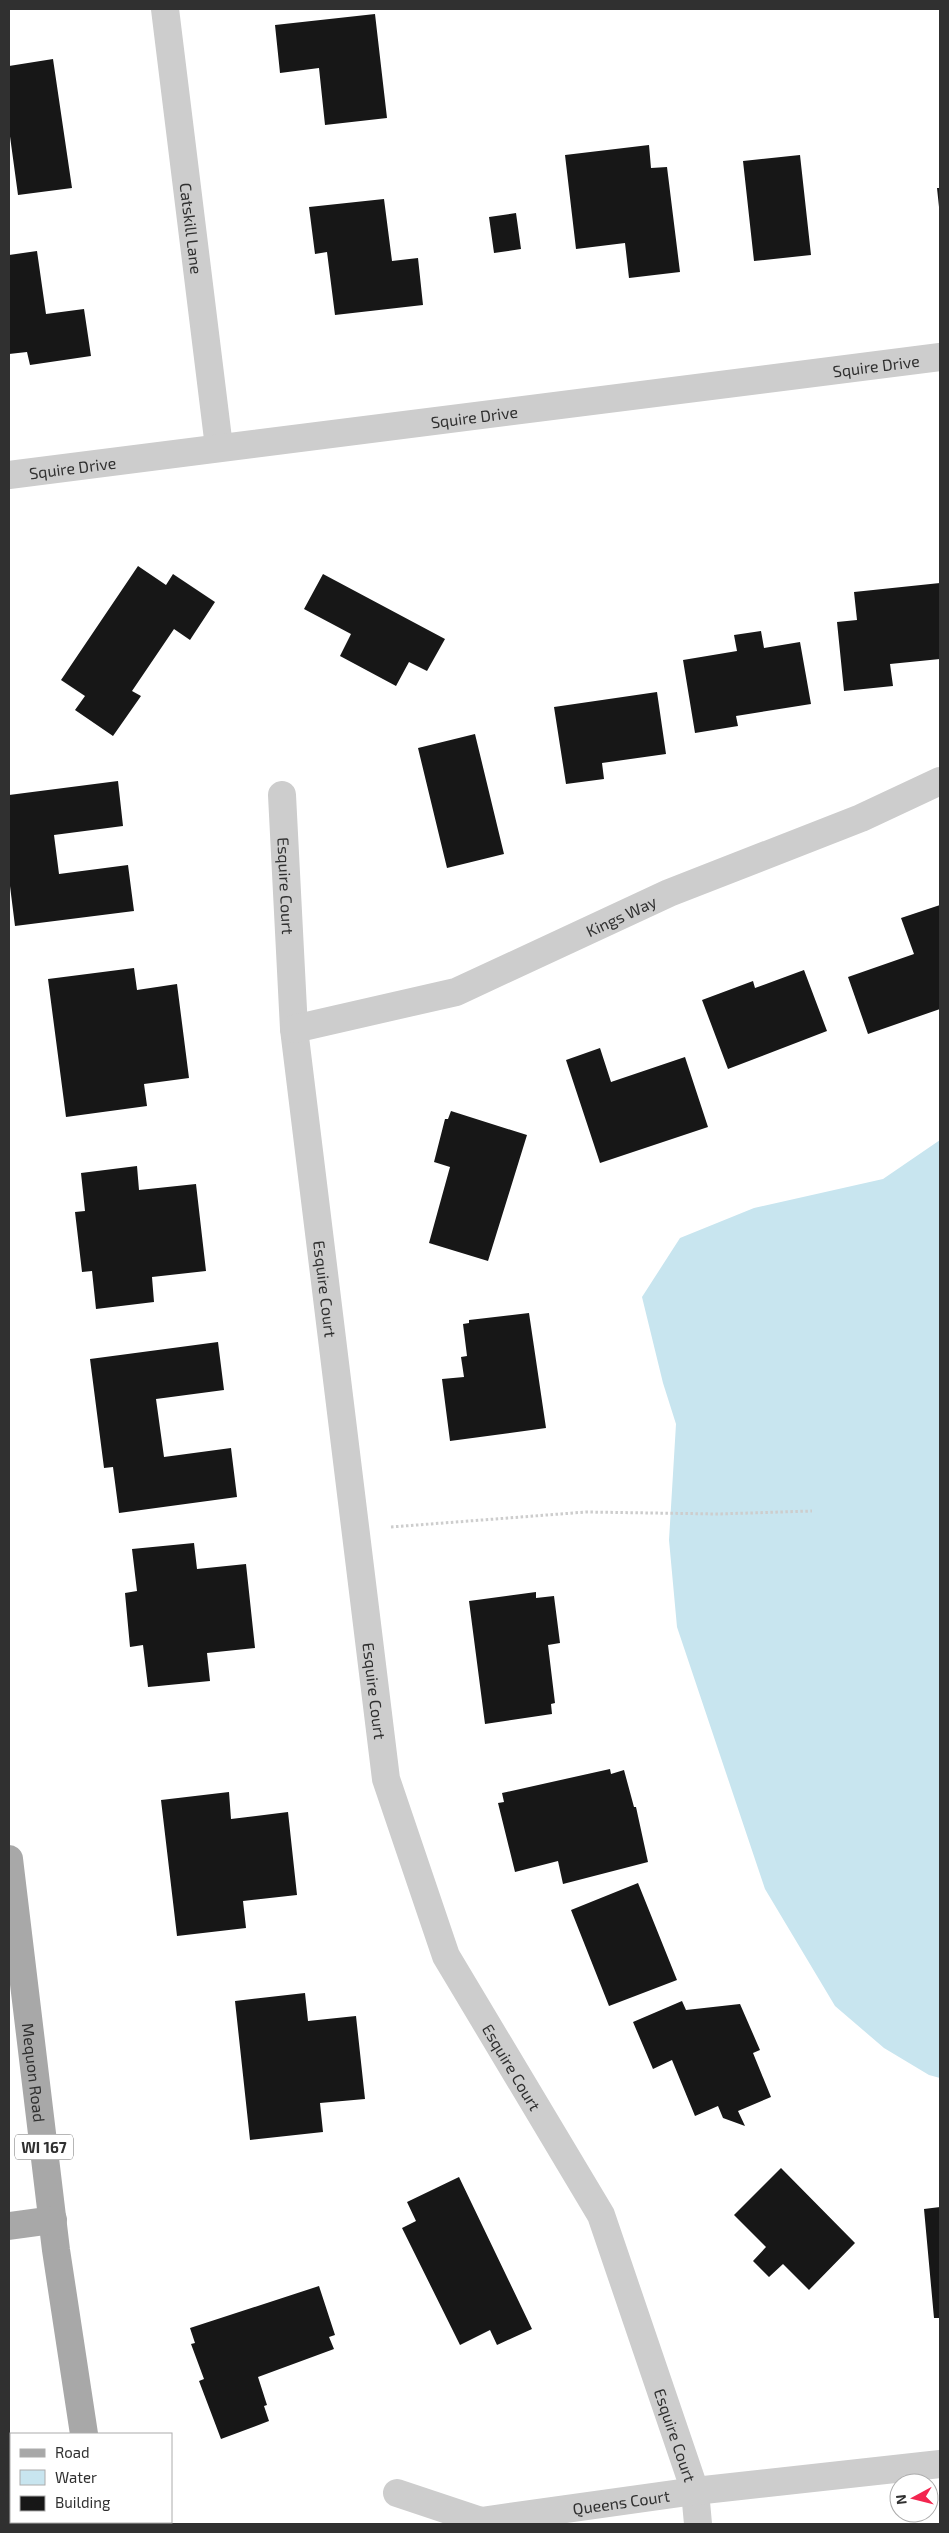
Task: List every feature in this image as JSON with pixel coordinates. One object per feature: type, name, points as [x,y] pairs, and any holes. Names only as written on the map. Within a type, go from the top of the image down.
[{"type":"main road","name":"Mequon Road","points":[[9,1859],[53,2220],[84,2433]]},
{"type":"main road","points":[[9,2226],[53,2220]]},
{"type":"street","name":"Catskill Lane","points":[[165,9],[219,448]]},
{"type":"street","name":"Squire Drive","points":[[9,475],[940,357]]},
{"type":"street","name":"Kings Way","points":[[294,1029],[456,992],[669,892],[861,818],[940,781]]},
{"type":"street","name":"Esquire Court","points":[[282,795],[294,1029],[386,1779],[446,1956],[601,2215],[695,2491],[698,2524]]},
{"type":"street","name":"Queens Court","points":[[397,2493],[481,2521],[695,2491],[940,2464]]},
{"type":"path","points":[[356,1530],[586,1512],[718,1514],[812,1512]]},
{"type":"water","points":[[940,1140],[940,2078],[929,2075],[884,2048],[835,2006],[765,1889],[677,1627],[669,1540],[676,1424],[663,1383],[642,1297],[680,1238],[754,1208],[883,1179]]},
{"type":"building","points":[[375,14],[387,118],[325,125],[319,68],[280,73],[275,25]]},
{"type":"building","points":[[53,59],[72,188],[18,195],[9,129],[9,66]]},
{"type":"building","points":[[649,145],[651,168],[667,167],[680,272],[629,278],[625,243],[576,249],[565,155]]},
{"type":"building","points":[[800,155],[811,255],[754,261],[743,161]]},
{"type":"building","points":[[937,188],[940,188],[940,207],[939,207]]},
{"type":"building","points":[[384,199],[392,261],[418,258],[423,305],[335,315],[327,252],[315,254],[309,207]]},
{"type":"building","points":[[516,213],[521,249],[494,253],[489,217]]},
{"type":"building","points":[[37,251],[46,314],[84,309],[91,356],[30,365],[27,352],[9,354],[9,255]]},
{"type":"building","points":[[138,566],[166,585],[173,574],[215,602],[190,640],[174,629],[132,691],[141,696],[113,736],[75,710],[85,696],[61,680]]},
{"type":"building","points":[[323,574],[445,639],[427,671],[409,662],[396,686],[340,656],[351,634],[304,609]]},
{"type":"building","points":[[940,583],[940,659],[890,664],[893,686],[844,691],[837,622],[857,620],[854,592]]},
{"type":"building","points":[[761,631],[764,648],[800,642],[811,704],[736,716],[738,726],[695,733],[683,660],[737,651],[734,635]]},
{"type":"building","points":[[657,692],[666,754],[602,763],[604,779],[566,784],[554,707]]},
{"type":"building","points":[[475,734],[504,854],[447,868],[418,748]]},
{"type":"building","points":[[118,781],[123,826],[54,835],[59,874],[128,865],[134,911],[15,926],[9,878],[9,795]]},
{"type":"building","points":[[940,905],[940,1009],[868,1034],[848,977],[914,954],[901,918]]},
{"type":"building","points":[[134,968],[137,990],[177,984],[189,1078],[144,1084],[147,1106],[66,1117],[48,979]]},
{"type":"building","points":[[804,970],[827,1031],[728,1069],[702,1000],[753,981],[755,988]]},
{"type":"building","points":[[600,1048],[611,1082],[685,1057],[708,1127],[600,1163],[566,1060]]},
{"type":"building","points":[[451,1111],[527,1135],[488,1261],[429,1243],[450,1167],[434,1162],[445,1119],[448,1119]]},
{"type":"building","points":[[137,1166],[139,1190],[196,1184],[206,1271],[152,1277],[154,1302],[96,1309],[92,1271],[82,1272],[75,1212],[85,1211],[81,1173]]},
{"type":"building","points":[[529,1313],[546,1428],[450,1441],[442,1379],[464,1377],[461,1357],[467,1356],[463,1324],[469,1323],[469,1320]]},
{"type":"building","points":[[218,1342],[224,1390],[156,1399],[164,1457],[231,1448],[237,1497],[119,1513],[113,1467],[104,1468],[90,1359]]},
{"type":"building","points":[[194,1543],[197,1569],[246,1564],[255,1648],[207,1653],[210,1681],[148,1687],[143,1645],[130,1647],[125,1593],[137,1591],[132,1549]]},
{"type":"building","points":[[536,1592],[536,1598],[554,1596],[560,1643],[548,1645],[555,1703],[551,1704],[552,1714],[485,1724],[469,1601]]},
{"type":"building","points":[[610,1769],[611,1774],[624,1770],[634,1807],[636,1807],[648,1862],[563,1884],[558,1861],[515,1872],[498,1803],[504,1802],[502,1793]]},
{"type":"building","points":[[229,1792],[231,1819],[288,1812],[297,1895],[243,1901],[246,1928],[177,1936],[161,1800]]},
{"type":"building","points":[[638,1883],[677,1980],[609,2006],[571,1910]]},
{"type":"building","points":[[305,1993],[308,2021],[356,2016],[365,2099],[320,2103],[323,2132],[250,2140],[235,2001]]},
{"type":"building","points":[[682,2001],[686,2010],[740,2004],[760,2050],[753,2053],[771,2097],[738,2111],[745,2126],[723,2118],[718,2106],[695,2116],[672,2060],[653,2069],[633,2022]]},
{"type":"building","points":[[781,2168],[855,2243],[809,2290],[783,2264],[769,2277],[753,2261],[766,2247],[734,2215]]},
{"type":"building","points":[[459,2177],[532,2329],[497,2345],[490,2330],[460,2345],[402,2228],[416,2221],[407,2202]]},
{"type":"building","points":[[940,2207],[940,2318],[934,2318],[924,2209]]},
{"type":"building","points":[[319,2286],[335,2335],[329,2337],[334,2349],[258,2377],[267,2405],[264,2406],[269,2421],[221,2439],[199,2381],[204,2379],[191,2344],[195,2343],[190,2328]]}]
